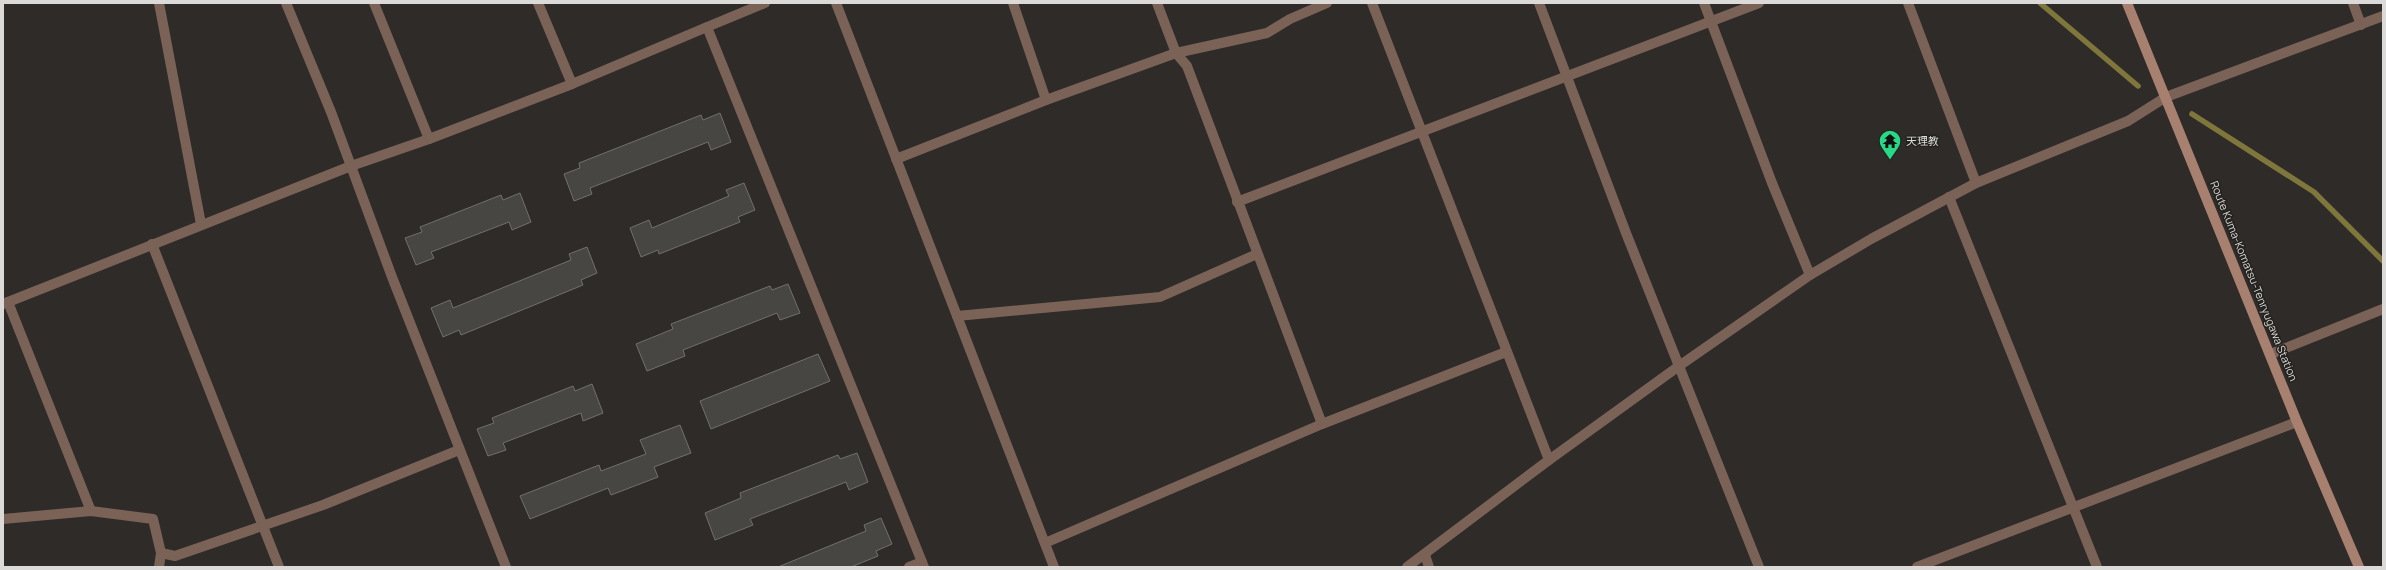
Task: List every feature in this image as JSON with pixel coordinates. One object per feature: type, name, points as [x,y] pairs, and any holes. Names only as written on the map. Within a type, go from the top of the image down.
[{"type":"main road","name":"Route Kuma-Komatsu-Tenryugawa Station","points":[[2127,3],[2271,354],[2297,422],[2359,567]]},
{"type":"street","points":[[159,3],[201,224]]},
{"type":"street","points":[[286,3],[351,166],[459,450],[506,567]]},
{"type":"street","points":[[374,3],[429,139]]},
{"type":"street","points":[[538,3],[572,84]]},
{"type":"street","points":[[91,511],[5,303],[201,224],[351,166],[429,139],[572,84],[765,3]]},
{"type":"street","points":[[836,3],[1054,567]]},
{"type":"street","points":[[1013,3],[1046,100]]},
{"type":"street","points":[[1158,3],[1176,53],[1187,66],[1237,202],[1322,424]]},
{"type":"street","points":[[896,159],[1046,100],[1176,53],[1267,33],[1290,19],[1327,3]]},
{"type":"street","points":[[1372,3],[1423,132],[1506,352],[1550,460]]},
{"type":"street","points":[[1539,3],[1569,76],[1626,233],[1759,567]]},
{"type":"street","points":[[1704,3],[1772,183],[1810,275]]},
{"type":"street","points":[[1237,202],[1759,3]]},
{"type":"street","points":[[1908,3],[1976,183]]},
{"type":"street","points":[[2353,3],[2361,25]]},
{"type":"street","points":[[1408,567],[1550,460],[1679,366],[1810,275],[1871,239],[1976,183],[2128,121],[2166,97],[2383,16]]},
{"type":"street","points":[[707,27],[923,565],[909,567]]},
{"type":"street","points":[[1949,197],[2097,567]]},
{"type":"street","points":[[152,244],[279,567]]},
{"type":"street","points":[[957,316],[1160,297],[1257,254]]},
{"type":"street","points":[[2271,354],[2383,310]]},
{"type":"street","points":[[1045,543],[1322,424],[1506,352]]},
{"type":"street","points":[[1917,567],[2297,422]]},
{"type":"street","points":[[161,553],[175,556],[323,506],[459,450]]},
{"type":"street","points":[[3,519],[91,511],[153,518],[161,553],[160,567]]},
{"type":"street","points":[[1425,555],[1429,567]]},
{"type":"building","points":[[720,113],[731,142],[711,150],[708,142],[590,188],[592,194],[574,201],[564,174],[580,168],[579,163],[701,115],[703,120]]},
{"type":"building","points":[[744,183],[755,210],[738,217],[740,222],[659,254],[658,250],[641,257],[630,228],[649,220],[652,228],[729,196],[726,190]]},
{"type":"building","points":[[520,193],[531,222],[512,230],[509,222],[431,252],[434,258],[416,265],[405,238],[422,232],[420,227],[501,195],[503,200]]},
{"type":"building","points":[[587,247],[597,273],[581,280],[583,285],[461,335],[459,330],[443,337],[431,308],[450,300],[453,308],[571,260],[569,254]]},
{"type":"building","points":[[788,284],[800,313],[780,320],[777,313],[683,350],[685,356],[647,371],[636,344],[673,329],[671,324],[770,286],[772,290]]},
{"type":"building","points":[[818,354],[830,381],[711,429],[700,401]]},
{"type":"building","points":[[592,384],[603,413],[583,421],[581,413],[503,443],[506,450],[488,456],[477,429],[494,423],[492,418],[573,386],[575,391]]},
{"type":"building","points":[[680,425],[691,453],[654,467],[658,477],[611,495],[608,488],[530,519],[520,496],[599,465],[601,471],[646,454],[640,440]]},
{"type":"building","points":[[857,453],[868,482],[849,490],[846,482],[750,519],[753,525],[715,540],[705,513],[741,498],[740,493],[838,455],[840,459]]},
{"type":"building","points":[[881,518],[892,544],[876,551],[878,556],[851,567],[778,567],[866,531],[864,525]]},
{"type":"waterway","points":[[2040,3],[2138,86]]},
{"type":"waterway","points":[[2192,114],[2314,192],[2383,261]]},
{"type":"place","name":"天理教","points":[[1890,160]]}]
